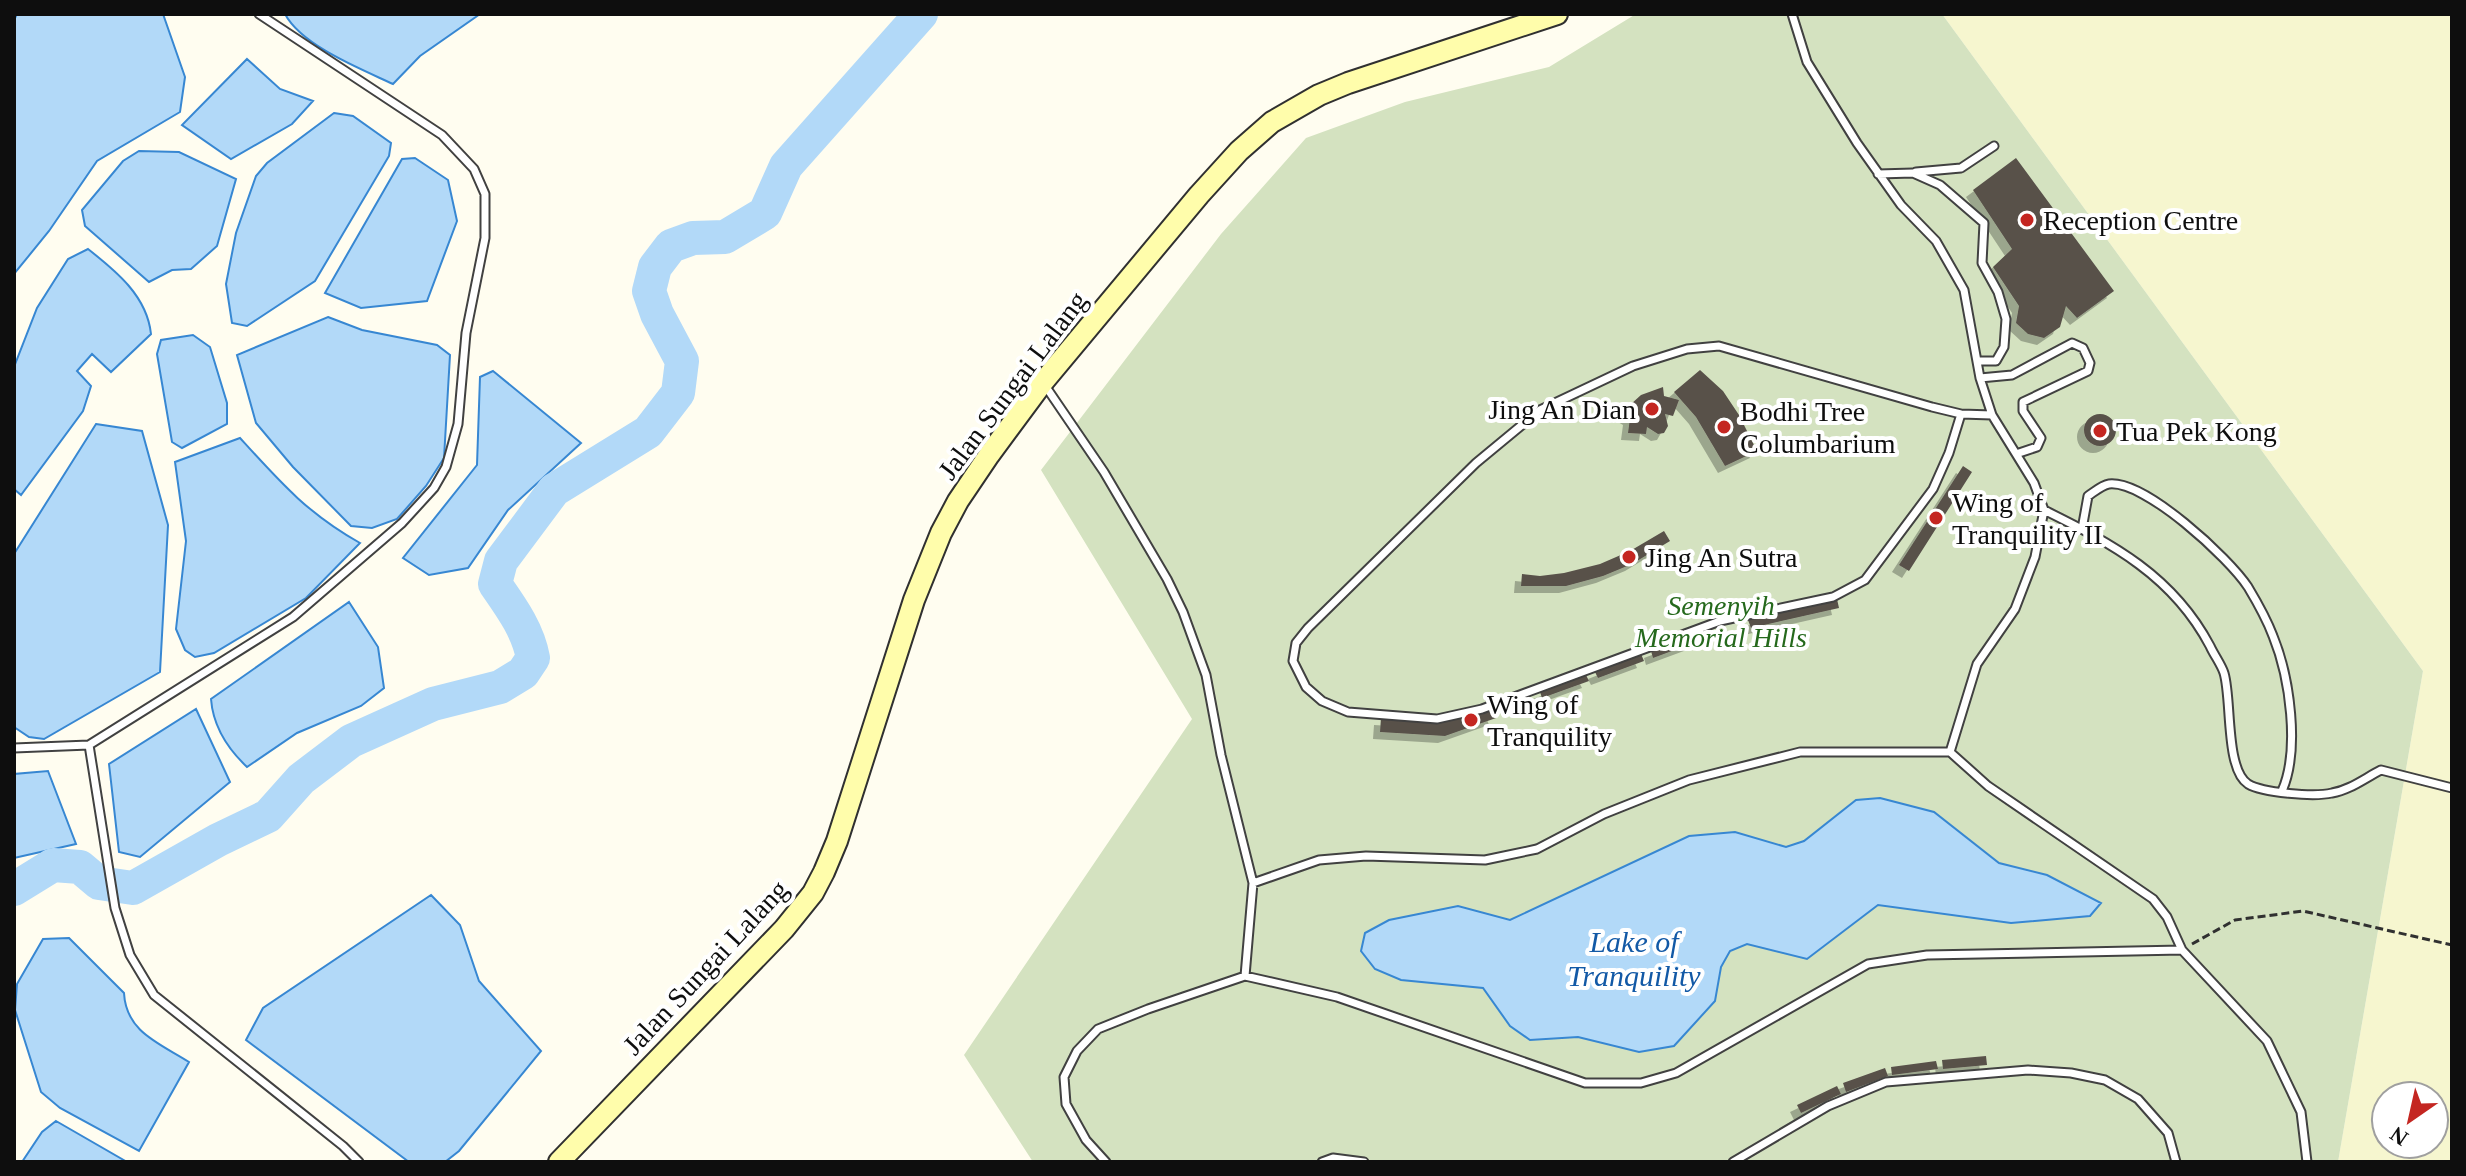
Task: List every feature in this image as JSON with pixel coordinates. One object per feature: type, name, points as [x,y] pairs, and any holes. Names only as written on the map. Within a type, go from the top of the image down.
[{"type":"street","name":"Jalan Sungai Lalang","points":[[559,1162],[784,929],[813,893],[837,841],[914,600],[941,533],[958,501],[1043,382],[1199,195],[1239,151],[1272,122],[1319,95],[1557,14]]},
{"type":"lane","points":[[14,748],[89,745],[293,617],[402,523],[434,488],[446,467],[458,424],[466,333],[485,238],[485,194],[474,169],[442,135],[259,14]]},
{"type":"lane","points":[[1792,14],[1807,62],[1878,174],[1901,205],[1936,241],[1964,290],[1980,378],[1992,415],[2034,483],[2044,510],[2035,557],[2015,609],[1977,664],[1950,752]]},
{"type":"lane","points":[[1878,174],[1961,168],[1994,146]]},
{"type":"lane","points":[[1913,173],[1940,185],[1984,223],[1982,263],[1998,292],[2006,319],[2004,347],[1996,361],[1977,361]]},
{"type":"lane","points":[[1980,378],[2012,375],[2072,343],[2083,348],[2090,363],[2088,371],[2023,402],[2023,411],[2041,438],[2037,447],[2016,454]]},
{"type":"lane","points":[[1961,414],[1933,489],[1865,580],[1833,597],[1720,621],[1482,709],[1437,719],[1348,712],[1322,701],[1306,687],[1293,661],[1296,643],[1308,628],[1476,463],[1540,410],[1633,366],[1687,349],[1719,346],[1961,414],[1992,415]]},
{"type":"lane","points":[[1043,382],[1104,472],[1167,579],[1183,612],[1206,675],[1221,755],[1253,883],[1245,976]]},
{"type":"lane","points":[[2082,529],[2088,496],[2107,484],[2126,486],[2155,501],[2185,524],[2247,586],[2273,636],[2285,680],[2292,746],[2282,791]]},
{"type":"lane","points":[[2044,510],[2082,529],[2166,584],[2197,623],[2224,674],[2235,766],[2246,783],[2267,790],[2331,794],[2381,770],[2452,788]]},
{"type":"lane","points":[[89,745],[115,908],[130,955],[154,995],[359,1162]]},
{"type":"lane","points":[[1253,883],[1319,860],[1366,856],[1485,860],[1537,849],[1604,814],[1689,780],[1800,752],[1950,752],[1988,786],[2153,899],[2167,917],[2182,950],[2267,1041],[2301,1112],[2307,1162]]},
{"type":"lane","points":[[1106,1162],[1086,1140],[1066,1104],[1064,1077],[1077,1051],[1098,1029],[1245,976],[1337,997],[1585,1083],[1641,1083],[1676,1073],[1868,964],[1927,955],[2182,950]]},
{"type":"lane","points":[[1733,1162],[1828,1106],[1886,1082],[2028,1070],[2071,1073],[2105,1080],[2138,1099],[2168,1133],[2176,1162]]},
{"type":"lane","points":[[1322,1162],[1333,1158],[1364,1162]]},
{"type":"path","points":[[2182,950],[2235,920],[2303,911],[2452,945]]},
{"type":"green space","name":"Semenyih Memorial Hills","points":[[1636,14],[1942,14],[2423,671],[2338,1162],[1033,1162],[964,1055],[1192,719],[1041,470],[1221,234],[1306,138],[1405,102],[1549,67]]},
{"type":"green space","points":[[1942,14],[2452,14],[2452,1162],[2338,1162],[2423,671]]},
{"type":"water","points":[[17,14],[163,14],[185,77],[180,112],[97,161],[49,231],[14,274],[14,20]]},
{"type":"water","points":[[285,14],[480,14],[420,56],[393,84],[318,46],[293,26]]},
{"type":"water","points":[[247,59],[280,89],[313,101],[292,124],[231,159],[182,125]]},
{"type":"water","points":[[334,113],[353,116],[391,143],[389,156],[315,281],[247,326],[232,323],[226,284],[236,233],[256,176],[267,163]]},
{"type":"water","points":[[139,151],[179,152],[236,179],[217,246],[191,269],[172,270],[149,282],[85,226],[82,210],[123,161]]},
{"type":"water","points":[[415,158],[448,180],[457,221],[427,301],[361,308],[325,293],[402,159]]},
{"type":"water","points":[[88,249],[137,296],[151,334],[111,372],[92,354],[77,371],[91,386],[83,411],[21,495],[14,489],[14,367],[37,308],[68,259]]},
{"type":"water","points":[[328,317],[362,330],[437,345],[450,355],[444,458],[426,486],[397,519],[372,528],[351,526],[293,467],[256,423],[237,355]]},
{"type":"water","points":[[193,335],[210,347],[227,403],[227,424],[182,448],[172,442],[157,354],[161,340]]},
{"type":"water","points":[[493,371],[581,443],[508,510],[468,568],[429,575],[403,558],[477,465],[480,377]]},
{"type":"water","points":[[96,424],[142,431],[168,525],[160,672],[44,739],[29,737],[14,727],[14,554]]},
{"type":"water","points":[[240,438],[310,509],[360,543],[306,598],[214,653],[195,657],[185,650],[176,629],[186,541],[175,462]]},
{"type":"water","points":[[349,602],[378,647],[384,688],[361,706],[297,733],[247,767],[223,736],[211,699]]},
{"type":"water","points":[[196,709],[230,782],[140,857],[119,852],[109,764]]},
{"type":"water","points":[[48,771],[76,844],[14,858],[14,774]]},
{"type":"water","name":"Lake of Tranquility","points":[[1880,798],[1934,812],[1999,863],[2047,875],[2101,903],[2090,916],[2011,923],[1878,905],[1807,959],[1747,944],[1730,951],[1721,967],[1715,1001],[1674,1046],[1639,1052],[1578,1037],[1530,1040],[1510,1026],[1483,988],[1401,980],[1375,969],[1361,951],[1365,933],[1389,920],[1458,906],[1510,920],[1689,836],[1735,832],[1786,847],[1804,841],[1856,800]]},
{"type":"water","points":[[431,895],[460,925],[479,981],[541,1051],[459,1151],[445,1162],[409,1162],[246,1040],[263,1008]]},
{"type":"water","points":[[69,938],[124,993],[126,1006],[138,1027],[189,1062],[139,1151],[60,1108],[41,1092],[15,1010],[17,984],[43,939]]},
{"type":"water","points":[[56,1121],[127,1162],[22,1162],[42,1132]]},
{"type":"building","name":"Reception Centre","points":[[2016,158],[2114,291],[2077,318],[2066,306],[2060,327],[2044,338],[2028,334],[2016,323],[2019,306],[1993,267],[2012,249],[1973,190]]},
{"type":"building","name":"Bodhi Tree Columbarium","points":[[1700,370],[1723,391],[1757,451],[1725,466],[1696,417],[1674,392]]},
{"type":"building","name":"Jing An Dian","points":[[1663,387],[1664,396],[1679,400],[1673,416],[1665,414],[1668,426],[1664,433],[1658,434],[1647,427],[1646,434],[1628,433],[1630,418],[1625,415],[1631,404],[1641,395]]},
{"type":"building","name":"Tua Pek Kong","points":[[2100,414],[2111,419],[2116,430],[2111,441],[2100,446],[2089,441],[2084,430],[2089,419]]},
{"type":"building","name":"Wing of Tranquility II","points":[[1963,466],[1972,472],[1909,571],[1899,565]]},
{"type":"building","name":"Jing An Sutra","points":[[1664,531],[1670,541],[1632,564],[1603,576],[1566,586],[1521,586],[1522,574],[1540,576],[1564,573],[1600,564]]},
{"type":"building","points":[[1837,599],[1839,608],[1751,628],[1748,620]]},
{"type":"building","points":[[1696,634],[1699,641],[1653,658],[1651,651]]},
{"type":"building","points":[[1641,654],[1644,661],[1598,678],[1595,672]]},
{"type":"building","points":[[1586,675],[1589,681],[1542,698],[1540,692]]},
{"type":"building","name":"Wing of Tranquility","points":[[1492,707],[1496,718],[1445,736],[1380,732],[1381,718],[1446,722]]},
{"type":"building","points":[[1986,1056],[1987,1065],[1943,1069],[1942,1060]]},
{"type":"building","points":[[1936,1061],[1938,1069],[1892,1075],[1891,1067]]},
{"type":"building","points":[[1885,1068],[1888,1076],[1846,1092],[1843,1083]]},
{"type":"building","points":[[1837,1086],[1841,1094],[1801,1113],[1797,1105]]},
{"type":"waterway","points":[[14,889],[53,865],[80,867],[99,883],[133,888],[268,816],[301,779],[351,741],[433,704],[500,687],[523,673],[533,658],[523,628],[495,584],[501,561],[554,490],[648,432],[678,393],[682,361],[657,314],[649,291],[655,267],[671,246],[693,238],[725,237],[765,213],[786,166],[921,14]]},
{"type":"place","name":"Reception Centre","points":[[2027,220]]},
{"type":"place","name":"Jing An Dian","points":[[1652,409]]},
{"type":"place","name":"Bodhi Tree Columbarium","points":[[1724,427]]},
{"type":"place","name":"Tua Pek Kong","points":[[2100,431]]},
{"type":"place","name":"Wing of Tranquility II","points":[[1936,518]]},
{"type":"place","name":"Jing An Sutra","points":[[1629,557]]},
{"type":"place","name":"Wing of Tranquility","points":[[1471,720]]}]
